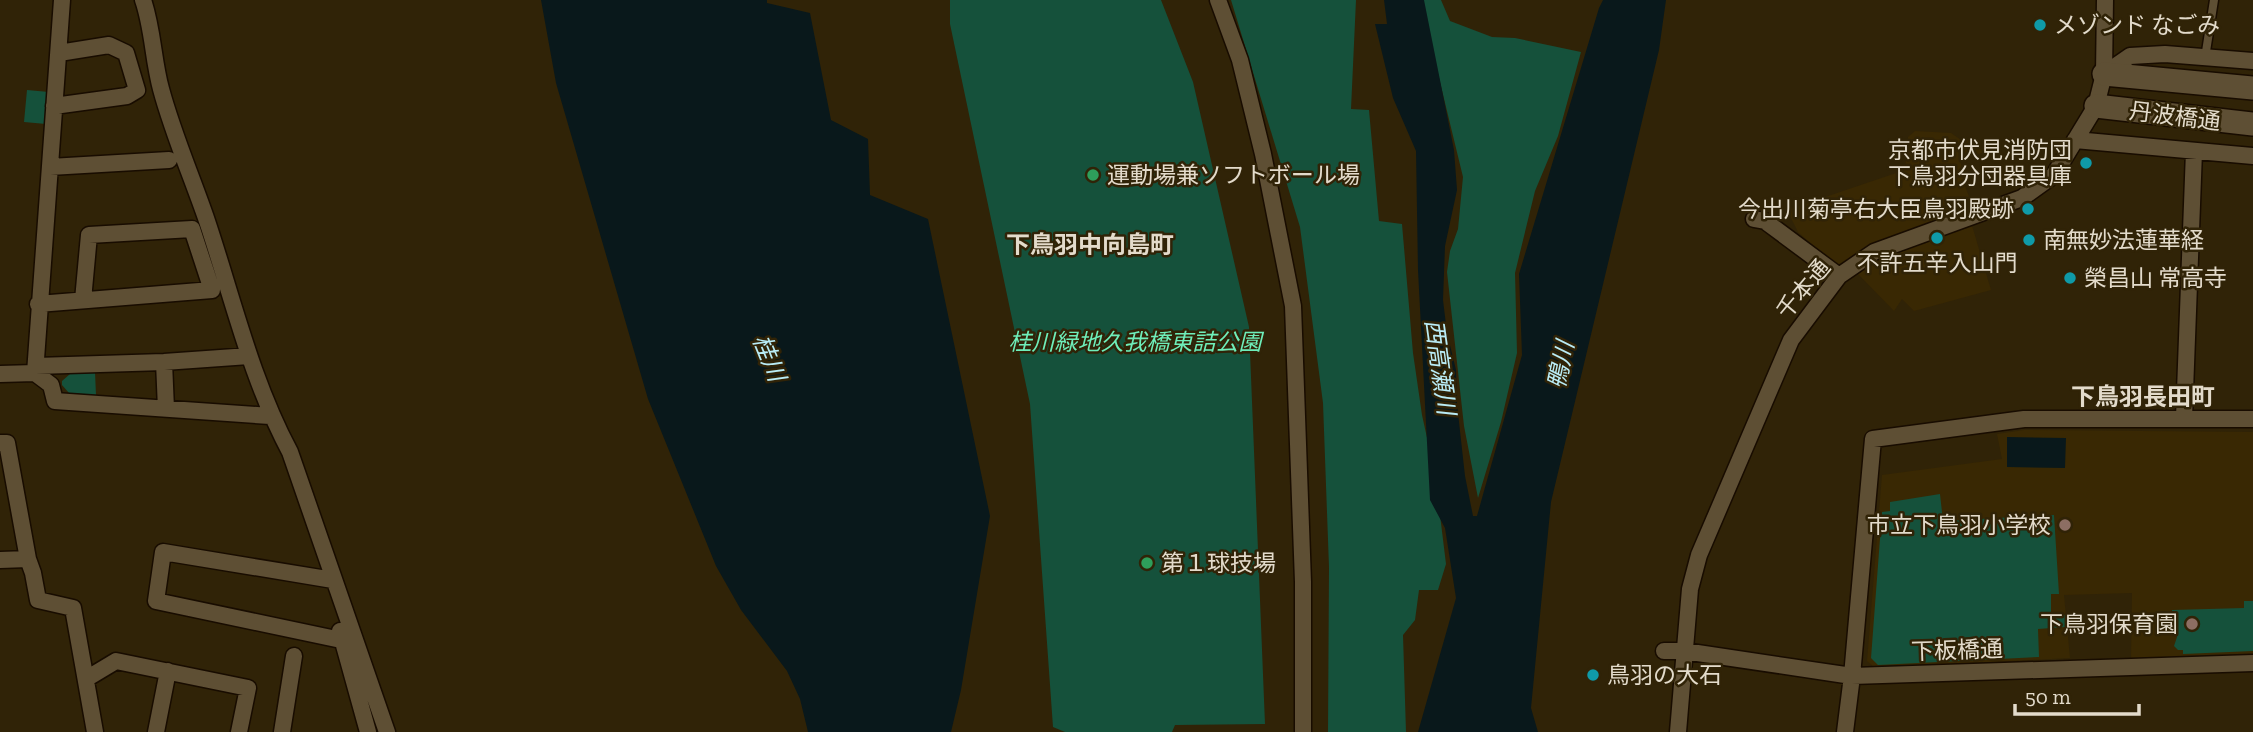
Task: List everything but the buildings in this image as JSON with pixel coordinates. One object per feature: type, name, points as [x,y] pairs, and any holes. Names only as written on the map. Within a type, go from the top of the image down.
[{"type":"street","points":[[62,0],[35,370],[51,385],[55,401],[270,415]]},
{"type":"street","points":[[143,0],[160,88],[200,225],[270,415],[290,452],[387,732]]},
{"type":"street","points":[[1218,0],[1240,60],[1263,154],[1293,306],[1303,582],[1303,732]]},
{"type":"street","name":"千本通","points":[[1678,732],[1690,589],[1705,542],[1791,340],[1839,276],[1874,252],[2022,198],[2054,175],[2096,106],[2104,74],[2105,0]]},
{"type":"street","points":[[59,53],[109,45],[126,54],[153,45]]},
{"type":"street","points":[[54,106],[128,96],[136,90],[126,54]]},
{"type":"street","points":[[2104,74],[2130,57],[2165,54],[2253,61]]},
{"type":"street","name":"丹波橋通","points":[[2104,74],[2253,88]]},
{"type":"street","name":"丹波橋通","points":[[2096,106],[2253,124]]},
{"type":"street","points":[[2076,140],[2253,156]]},
{"type":"street","points":[[2184,418],[2194,151]]},
{"type":"street","points":[[50,167],[169,160]]},
{"type":"street","points":[[1754,219],[1765,221],[1839,276]]},
{"type":"street","points":[[38,304],[212,290],[200,225]]},
{"type":"street","points":[[83,300],[89,234],[200,225]]},
{"type":"street","points":[[0,374],[249,356]]},
{"type":"street","points":[[164,362],[166,409]]},
{"type":"street","points":[[1845,732],[1853,676],[1873,439],[2024,419],[2253,419]]},
{"type":"street","points":[[0,443],[7,443],[38,600],[73,608],[95,732]]},
{"type":"street","points":[[333,580],[163,552],[156,601],[341,640]]},
{"type":"street","points":[[0,560],[28,559]]},
{"type":"street","points":[[333,580],[341,640],[368,732]]},
{"type":"street","name":"下板橋通","points":[[1664,651],[1684,651],[1853,676],[2253,663]]},
{"type":"street","points":[[282,732],[294,656]]},
{"type":"street","points":[[86,678],[116,661],[248,688],[239,732]]},
{"type":"street","points":[[156,732],[168,671]]},
{"type":"lane","points":[[2205,58],[2214,0]]},
{"type":"shaded area","points":[[1915,131],[1951,133],[1964,142],[1968,139],[1984,152],[1960,161],[1966,179],[1963,181],[1974,209],[1859,252],[1836,266],[1798,232],[1787,210],[1905,170],[1908,137]]},
{"type":"shaded area","points":[[1971,222],[1991,290],[1914,311],[1902,299],[1894,311],[1857,273],[1872,261]]},
{"type":"shaded area","name":"市立下鳥羽小学校","points":[[2024,430],[2253,432],[2253,654],[2131,659],[2132,593],[2064,595],[2070,658],[1875,668],[1867,661],[1882,475],[2002,459],[1997,434]]},
{"type":"green space","name":"桂川緑地久我橋東詰公園","points":[[950,0],[1161,0],[1193,82],[1249,327],[1265,724],[1175,725],[1172,732],[1065,732],[1053,727],[1030,404],[950,24]]},
{"type":"green space","points":[[1231,0],[1356,0],[1351,109],[1369,110],[1379,221],[1402,224],[1413,353],[1422,415],[1435,474],[1446,564],[1438,590],[1419,590],[1415,620],[1403,635],[1406,732],[1328,732],[1329,567],[1323,403],[1300,227]]},
{"type":"green space","points":[[1423,0],[1441,0],[1450,21],[1492,37],[1515,38],[1581,52],[1558,136],[1535,191],[1515,273],[1517,353],[1501,422],[1478,498],[1464,426],[1447,272],[1450,251],[1458,229],[1463,177],[1430,41]]},
{"type":"green space","points":[[27,90],[49,92],[46,124],[24,122]]},
{"type":"green space","points":[[95,372],[96,395],[69,393],[62,385],[62,381],[70,374]]},
{"type":"green space","points":[[1940,494],[1943,521],[2054,515],[2059,594],[2051,594],[2051,615],[2065,615],[2065,627],[2038,629],[2039,657],[1878,665],[1871,658],[1882,512],[1890,511],[1890,502]]},
{"type":"green space","points":[[2244,601],[2253,601],[2253,651],[2183,654],[2183,650],[2174,646],[2177,637],[2172,630],[2172,610],[2244,608]]},
{"type":"water","name":"桂川","points":[[541,0],[767,0],[767,3],[810,13],[831,120],[868,139],[870,195],[928,219],[990,516],[961,690],[951,732],[808,732],[800,699],[787,671],[741,610],[716,566],[648,399],[556,83]]},
{"type":"water","points":[[1384,0],[1424,0],[1454,150],[1457,190],[1445,246],[1443,300],[1456,370],[1465,476],[1473,516],[1477,516],[1522,355],[1519,274],[1599,8],[1603,0],[1666,0],[1659,50],[1551,502],[1531,708],[1538,732],[1418,732],[1456,598],[1445,528],[1430,500],[1418,270],[1416,151],[1393,98],[1375,24],[1387,24]]},
{"type":"water","points":[[2007,437],[2066,438],[2065,468],[2007,467]]},
{"type":"place","name":"メゾンド なごみ","points":[[2040,25]]},
{"type":"place","name":"京都市伏見消防団 下鳥羽分団器具庫","points":[[2086,163]]},
{"type":"place","name":"運動場兼ソフトボール場","points":[[1093,175]]},
{"type":"place","name":"今出川菊亭右大臣鳥羽殿跡","points":[[2028,209]]},
{"type":"place","name":"不許五辛入山門","points":[[1937,238]]},
{"type":"place","name":"南無妙法蓮華経","points":[[2029,240]]},
{"type":"place","name":"榮昌山 常高寺","points":[[2070,278]]},
{"type":"place","name":"市立下鳥羽小学校","points":[[2065,525]]},
{"type":"place","name":"第１球技場","points":[[1147,563]]},
{"type":"place","name":"下鳥羽保育園","points":[[2192,624]]},
{"type":"place","name":"鳥羽の大石","points":[[1593,675]]},
{"type":"district","name":"下鳥羽中向島町","points":[[1090,245]]},
{"type":"district","name":"下鳥羽長田町","points":[[2143,397]]},
{"type":"water label","name":"鴨川","points":[[1561,365]]},
{"type":"water label","name":"西高瀬川","points":[[1440,367]]}]
